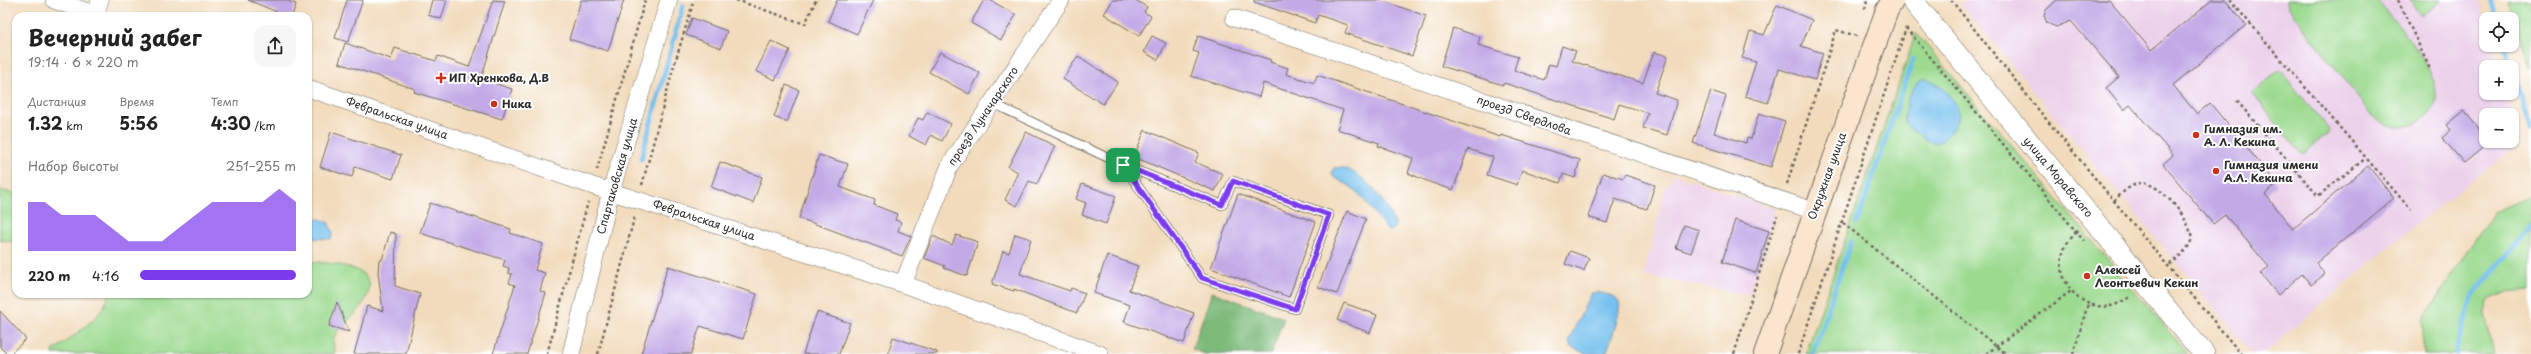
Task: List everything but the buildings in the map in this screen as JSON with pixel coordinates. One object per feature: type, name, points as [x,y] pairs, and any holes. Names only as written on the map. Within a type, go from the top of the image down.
[{"type":"main road","name":"Окружная улица","points":[[1766,354],[1814,211],[1887,10],[1893,0]]},
{"type":"street","points":[[54,0],[98,10]]},
{"type":"street","name":"Спартаковская улица","points":[[571,354],[610,191],[669,0]]},
{"type":"street","name":"проезд Луначарского","points":[[903,284],[950,165],[1061,0]]},
{"type":"street","name":"улица Моравского","points":[[1912,0],[2204,354]]},
{"type":"street","name":"проезд Свердлова","points":[[1234,18],[1814,211]]},
{"type":"street","name":"Февральская улица","points":[[312,89],[593,186],[903,284],[1100,354]]},
{"type":"lane","points":[[992,103],[1123,165],[1222,205],[1233,181],[1329,215],[1295,309],[1202,278],[1123,165]]},
{"type":"path","points":[[547,354],[645,0]]},
{"type":"path","points":[[598,354],[672,69],[694,0]]},
{"type":"path","points":[[736,0],[805,24],[816,0]]},
{"type":"path","points":[[1863,15],[1867,0]]},
{"type":"path","points":[[1951,0],[2114,201],[2242,354]]},
{"type":"path","points":[[2230,0],[2411,210]]},
{"type":"path","points":[[2398,0],[2430,69]]},
{"type":"path","points":[[1798,354],[1843,223],[1906,28],[2086,244]]},
{"type":"path","points":[[1734,354],[1836,30],[1858,36],[1860,29]]},
{"type":"path","points":[[2237,101],[2318,196],[2366,158]]},
{"type":"path","points":[[2114,201],[2130,187],[2140,182],[2151,183],[2169,200],[2187,222],[2192,232],[2190,243],[2168,266]]},
{"type":"path","points":[[1843,223],[2006,354]]},
{"type":"path","points":[[2076,232],[2064,250],[2061,272],[2071,291],[2088,304],[2110,306],[2130,297]]},
{"type":"path","points":[[1986,354],[2071,291]]},
{"type":"path","points":[[2125,291],[2135,302]]},
{"type":"path","points":[[2073,354],[2088,304]]},
{"type":"shaded area","points":[[1967,0],[2478,0],[2482,12],[2479,12],[2479,52],[2494,52],[2496,60],[2479,60],[2479,100],[2508,100],[2511,108],[2479,108],[2479,148],[2513,148],[2420,221],[2263,354],[2252,354],[1961,4]]},
{"type":"shaded area","points":[[1673,174],[1776,209],[1749,295],[1644,276],[1665,189]]},
{"type":"green space","points":[[2287,0],[2377,0],[2400,28],[2426,64],[2434,82],[2436,99],[2430,113],[2414,124],[2402,127],[2390,126],[2380,121],[2370,113],[2291,11]]},
{"type":"green space","points":[[2410,0],[2442,0],[2422,16]]},
{"type":"green space","points":[[2508,0],[2531,0],[2531,70],[2519,33],[2519,12],[2512,12]]},
{"type":"green space","points":[[1916,33],[2188,354],[1806,354]]},
{"type":"green space","points":[[2280,70],[2330,131],[2302,155],[2252,93]]},
{"type":"green space","points":[[0,190],[12,193],[12,242],[0,240]]},
{"type":"green space","points":[[2531,196],[2531,291],[2505,293],[2489,300],[2484,314],[2493,354],[2423,354],[2423,320],[2493,212]]},
{"type":"green space","points":[[312,262],[354,269],[364,274],[369,282],[369,292],[362,305],[334,337],[333,344],[336,354],[53,354],[54,350],[87,325],[102,309],[107,298],[312,298]]},
{"type":"green space","points":[[1212,292],[1284,318],[1271,354],[1205,354],[1192,349]]},
{"type":"water","points":[[1926,79],[1932,81],[1945,90],[1955,103],[1958,110],[1956,123],[1951,131],[1944,139],[1936,142],[1929,141],[1910,128],[1906,124],[1904,118],[1908,101],[1915,85]]},
{"type":"water","points":[[1334,168],[1343,168],[1353,172],[1363,179],[1387,208],[1395,227],[1390,231],[1387,230],[1361,197],[1349,185],[1331,173]]},
{"type":"water","points":[[312,217],[328,222],[333,233],[331,239],[312,238]]},
{"type":"water","points":[[1598,292],[1618,300],[1618,317],[1606,354],[1586,354],[1571,347],[1569,340],[1591,293]]},
{"type":"waterway","points":[[2490,0],[2494,12]]},
{"type":"waterway","points":[[641,159],[683,6]]},
{"type":"waterway","points":[[2506,52],[2509,60]]},
{"type":"waterway","points":[[1857,223],[1913,59]]},
{"type":"waterway","points":[[2519,91],[2531,128]]},
{"type":"waterway","points":[[2457,354],[2456,350],[2473,294],[2531,227]]},
{"type":"waterway","points":[[1813,354],[1851,241]]},
{"type":"place","name":"ИП Хренкова, Д.В","points":[[441,78]]},
{"type":"place","name":"Ника","points":[[494,104]]},
{"type":"place","name":"Гимназия им. А. Л. Кекина","points":[[2196,135]]},
{"type":"place","name":"Гимназия имени А.Л. Кекина","points":[[2216,171]]},
{"type":"place","name":"Алексей Леонтьевич Кекин","points":[[2087,276]]},
{"type":"route","points":[[1123,165],[1222,205],[1233,181],[1329,215],[1295,309],[1202,278],[1123,165]]}]
